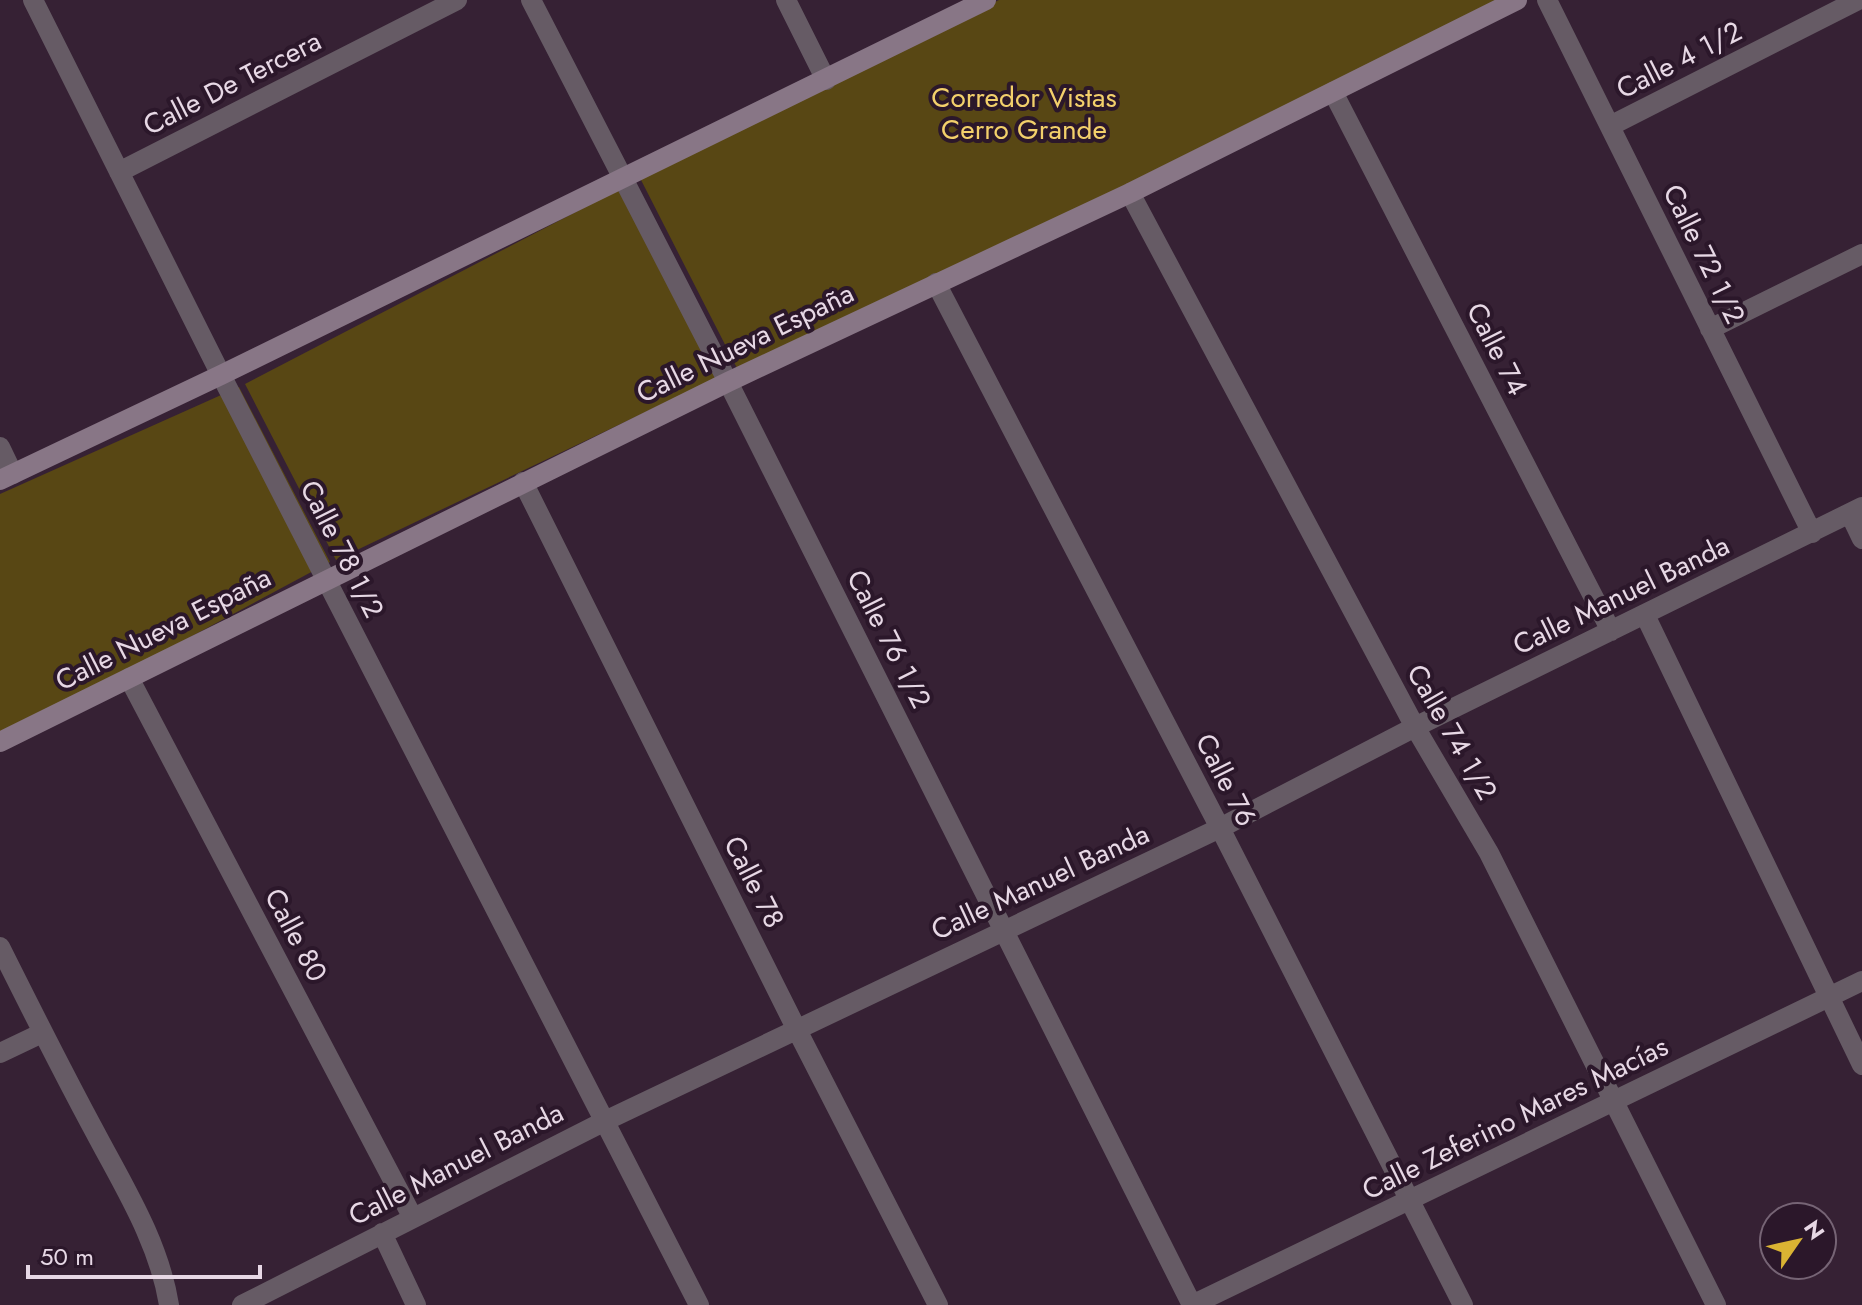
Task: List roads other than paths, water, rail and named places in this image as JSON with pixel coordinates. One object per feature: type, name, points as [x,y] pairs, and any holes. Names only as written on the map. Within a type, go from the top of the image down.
[{"type":"street","name":"Calle 78 1/2","points":[[33,0],[221,375],[605,1121]]},
{"type":"street","name":"Calle De Tercera","points":[[119,172],[457,0]]},
{"type":"street","name":"Calle 76 1/2","points":[[531,0],[728,382],[1192,1305]]},
{"type":"street","points":[[786,0],[826,80]]},
{"type":"street","points":[[0,447],[6,477],[624,179],[986,0]]},
{"type":"street","name":"Calle Nueva España","points":[[0,742],[523,482],[1130,193],[1517,0]]},
{"type":"street","name":"Calle 72 1/2","points":[[1547,0],[1812,533]]},
{"type":"street","name":"Calle 4 1/2","points":[[1610,126],[1858,0]]},
{"type":"street","name":"Calle 74","points":[[1333,92],[1611,631]]},
{"type":"street","name":"Calle 74 1/2","points":[[1130,193],[1415,727],[1489,853],[1716,1305]]},
{"type":"street","points":[[1710,329],[1862,254]]},
{"type":"street","name":"Calle 76","points":[[936,283],[1220,828],[1463,1305]]},
{"type":"street","name":"Calle 78","points":[[523,482],[938,1305]]},
{"type":"street","points":[[1856,510],[1862,539]]},
{"type":"street","name":"Calle Manuel Banda","points":[[242,1305],[605,1121],[1220,828],[1415,727],[1856,510]]},
{"type":"street","points":[[1645,615],[1862,1065]]},
{"type":"street","name":"Calle 80","points":[[129,678],[413,1218]]},
{"type":"street","points":[[0,947],[148,1233],[162,1270],[169,1305]]},
{"type":"street","name":"Calle Zeferino Mares Macías","points":[[1192,1305],[1862,981]]},
{"type":"street","points":[[0,1053],[42,1033]]},
{"type":"street","points":[[605,1121],[699,1305]]},
{"type":"street","points":[[382,1233],[416,1305]]},
{"type":"park label","name":"Corredor Vistas Cerro Grande","points":[[1024,113]]}]
